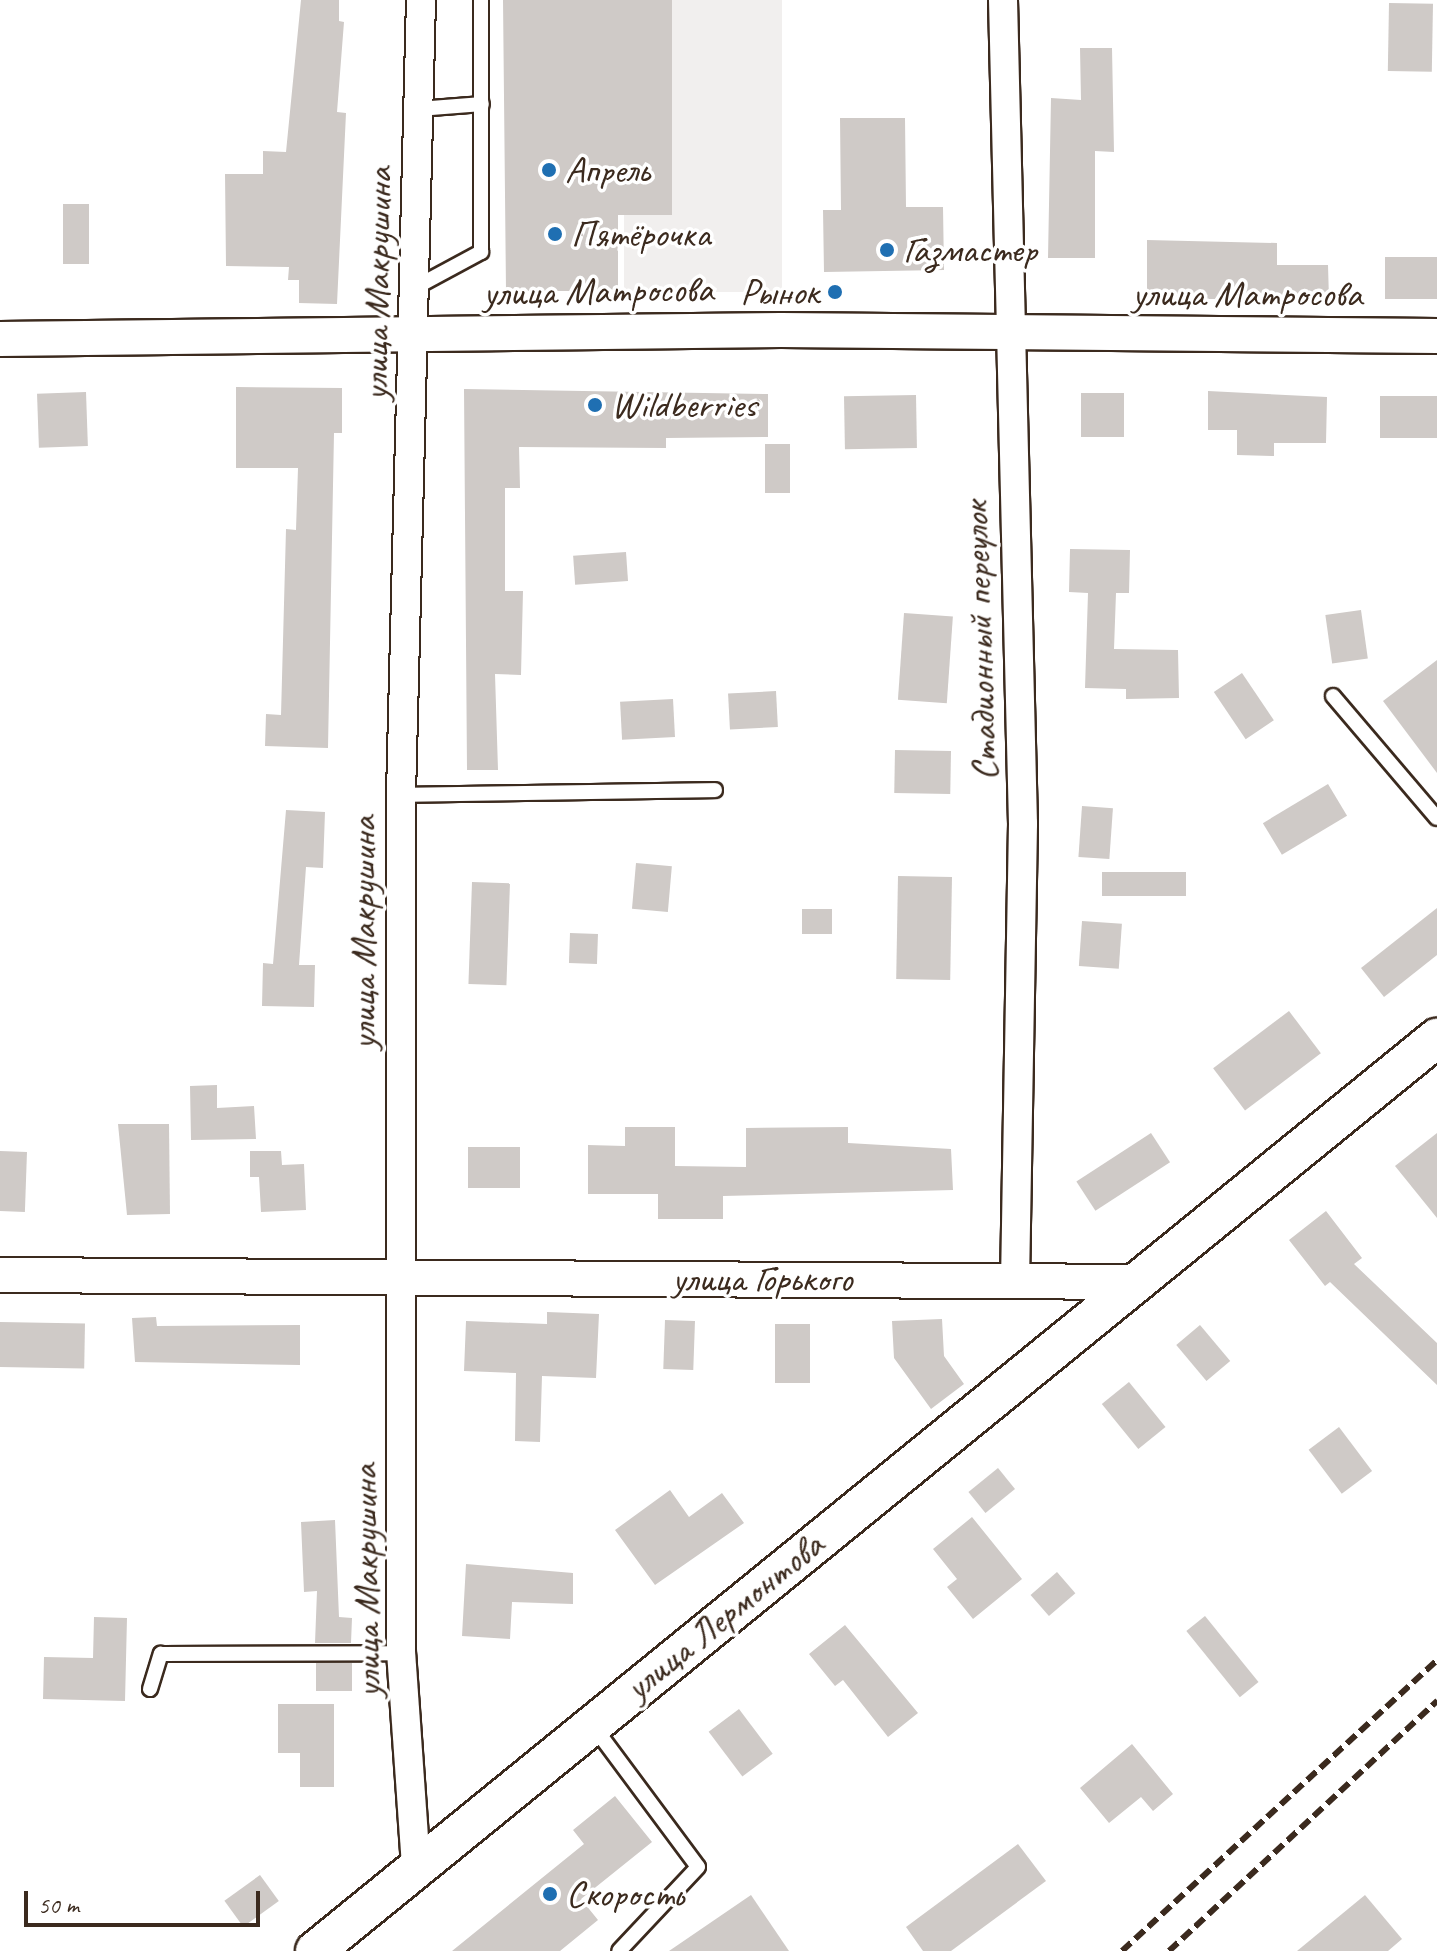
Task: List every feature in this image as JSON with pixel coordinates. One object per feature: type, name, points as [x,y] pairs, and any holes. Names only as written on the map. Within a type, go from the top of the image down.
[{"type":"main road","points":[[1135,1282],[1437,1038]]},
{"type":"main road","name":"улица Лермонтова","points":[[315,1951],[1135,1282]]},
{"type":"street","name":"улица Макрушина","points":[[416,1866],[401,1653],[401,795],[415,335],[421,0]]},
{"type":"street","name":"Стадионный переулок","points":[[1003,0],[1023,824],[1015,1281]]},
{"type":"street","name":"улица Матросова","points":[[0,339],[781,330],[1009,336],[1437,336]]},
{"type":"street","name":"улица Горького","points":[[0,1275],[1135,1282]]},
{"type":"lane","points":[[416,287],[481,252],[481,0]]},
{"type":"lane","points":[[419,109],[482,104]]},
{"type":"lane","points":[[1333,696],[1437,818]]},
{"type":"lane","points":[[401,795],[715,790]]},
{"type":"lane","points":[[150,1689],[161,1654],[401,1653]]},
{"type":"lane","points":[[592,1723],[698,1867],[619,1951]]},
{"type":"shaded area","points":[[624,0],[782,0],[782,292],[624,292]]},
{"type":"building","points":[[301,0],[339,0],[339,21],[344,22],[337,112],[346,113],[337,304],[299,303],[299,280],[288,280],[289,267],[226,266],[225,174],[263,174],[263,151],[286,152]]},
{"type":"building","points":[[503,0],[672,0],[672,215],[618,215],[618,291],[506,291]]},
{"type":"building","points":[[1389,3],[1433,4],[1432,72],[1388,71]]},
{"type":"building","points":[[1080,48],[1112,48],[1114,152],[1095,151],[1095,258],[1048,258],[1051,98],[1081,100]]},
{"type":"building","points":[[840,118],[905,118],[906,207],[943,207],[944,270],[824,272],[823,210],[841,210]]},
{"type":"building","points":[[63,204],[89,204],[89,264],[63,264]]},
{"type":"building","points":[[1147,240],[1277,243],[1277,265],[1328,265],[1329,299],[1147,299]]},
{"type":"building","points":[[1385,257],[1437,257],[1437,299],[1385,299]]},
{"type":"building","points":[[236,387],[342,388],[342,433],[334,433],[328,748],[265,746],[266,714],[281,715],[286,529],[296,530],[298,468],[236,468]]},
{"type":"building","points":[[464,389],[768,394],[768,437],[666,438],[666,448],[519,447],[520,488],[505,488],[505,591],[523,591],[521,675],[495,674],[498,770],[467,770]]},
{"type":"building","points":[[1208,391],[1327,397],[1326,443],[1274,443],[1274,456],[1237,455],[1237,430],[1208,430]]},
{"type":"building","points":[[86,392],[88,446],[39,448],[37,394]]},
{"type":"building","points":[[1081,393],[1124,393],[1124,437],[1081,437]]},
{"type":"building","points":[[916,395],[917,448],[845,449],[844,396]]},
{"type":"building","points":[[1380,396],[1437,396],[1437,438],[1380,438]]},
{"type":"building","points":[[765,444],[790,444],[790,493],[765,493]]},
{"type":"building","points":[[1070,549],[1130,550],[1129,593],[1116,593],[1114,649],[1178,650],[1179,698],[1126,699],[1126,689],[1085,688],[1088,593],[1069,592]]},
{"type":"building","points":[[626,552],[628,581],[575,585],[573,556]]},
{"type":"building","points":[[1361,610],[1368,659],[1332,664],[1325,615]]},
{"type":"building","points":[[904,613],[953,616],[947,703],[898,700]]},
{"type":"building","points":[[1437,660],[1437,773],[1383,701]]},
{"type":"building","points":[[1242,673],[1274,720],[1246,739],[1214,692]]},
{"type":"building","points":[[776,691],[778,727],[730,729],[728,694]]},
{"type":"building","points":[[673,699],[675,737],[622,740],[620,702]]},
{"type":"building","points":[[895,750],[951,751],[950,794],[894,793]]},
{"type":"building","points":[[1328,784],[1347,816],[1282,855],[1263,823]]},
{"type":"building","points":[[1082,806],[1113,808],[1109,859],[1078,857]]},
{"type":"building","points":[[286,810],[325,812],[323,868],[306,867],[299,965],[315,965],[314,1007],[262,1006],[263,963],[273,964]]},
{"type":"building","points":[[636,863],[672,866],[668,912],[632,909]]},
{"type":"building","points":[[1102,872],[1186,872],[1186,896],[1102,896]]},
{"type":"building","points":[[898,876],[952,877],[950,980],[896,979]]},
{"type":"building","points":[[472,882],[510,883],[506,985],[468,984]]},
{"type":"building","points":[[1437,908],[1437,955],[1384,997],[1361,968]]},
{"type":"building","points":[[802,909],[832,909],[832,934],[802,934]]},
{"type":"building","points":[[1082,921],[1122,924],[1119,969],[1079,966]]},
{"type":"building","points":[[570,933],[598,934],[597,964],[569,963]]},
{"type":"building","points":[[1289,1011],[1321,1053],[1245,1111],[1213,1068]]},
{"type":"building","points":[[217,1085],[217,1108],[254,1106],[256,1139],[191,1140],[190,1086]]},
{"type":"building","points":[[118,1124],[169,1124],[170,1214],[127,1215]]},
{"type":"building","points":[[625,1127],[675,1127],[675,1166],[746,1167],[746,1128],[848,1127],[848,1143],[951,1149],[953,1190],[723,1196],[723,1219],[658,1219],[658,1194],[588,1194],[588,1145],[625,1146]]},
{"type":"building","points":[[1151,1133],[1170,1162],[1095,1211],[1076,1181]]},
{"type":"building","points":[[1437,1133],[1437,1218],[1395,1166]]},
{"type":"building","points":[[468,1147],[520,1147],[520,1188],[468,1188]]},
{"type":"building","points":[[0,1151],[27,1152],[25,1212],[0,1211]]},
{"type":"building","points":[[250,1151],[281,1151],[282,1165],[304,1164],[306,1210],[261,1212],[259,1177],[250,1177]]},
{"type":"building","points":[[1326,1211],[1362,1258],[1354,1264],[1437,1343],[1437,1385],[1330,1282],[1325,1286],[1289,1240]]},
{"type":"building","points":[[547,1312],[599,1314],[596,1378],[542,1376],[540,1442],[515,1441],[516,1373],[464,1371],[466,1321],[547,1324]]},
{"type":"building","points":[[156,1317],[157,1326],[300,1325],[300,1365],[135,1362],[132,1318]]},
{"type":"building","points":[[942,1319],[944,1356],[964,1384],[931,1409],[894,1358],[892,1321]]},
{"type":"building","points":[[665,1320],[695,1321],[693,1370],[663,1369]]},
{"type":"building","points":[[0,1322],[85,1323],[84,1368],[0,1367]]},
{"type":"building","points":[[775,1324],[810,1324],[810,1383],[775,1383]]},
{"type":"building","points":[[1200,1325],[1230,1361],[1206,1381],[1176,1345]]},
{"type":"building","points":[[1129,1382],[1166,1427],[1138,1449],[1102,1404]]},
{"type":"building","points":[[1339,1427],[1372,1471],[1342,1494],[1309,1450]]},
{"type":"building","points":[[998,1468],[1015,1489],[985,1513],[968,1492]]},
{"type":"building","points":[[670,1490],[689,1517],[722,1493],[744,1523],[655,1585],[615,1530]]},
{"type":"building","points":[[972,1517],[1022,1579],[973,1619],[947,1587],[957,1579],[933,1549]]},
{"type":"building","points":[[335,1520],[339,1617],[352,1618],[351,1643],[315,1643],[317,1591],[304,1592],[301,1522]]},
{"type":"building","points":[[466,1564],[573,1573],[573,1604],[512,1602],[510,1639],[462,1636]]},
{"type":"building","points":[[1057,1572],[1075,1593],[1049,1616],[1031,1595]]},
{"type":"building","points":[[1205,1616],[1258,1682],[1240,1697],[1186,1631]]},
{"type":"building","points":[[94,1617],[127,1618],[125,1701],[43,1699],[44,1657],[93,1658]]},
{"type":"building","points":[[845,1625],[918,1713],[888,1737],[843,1680],[835,1686],[809,1654]]},
{"type":"building","points":[[316,1663],[352,1663],[352,1691],[316,1691]]},
{"type":"building","points":[[278,1704],[334,1704],[334,1787],[300,1787],[300,1753],[278,1753]]},
{"type":"building","points":[[739,1709],[773,1754],[742,1777],[709,1732]]},
{"type":"building","points":[[1132,1744],[1173,1794],[1153,1811],[1141,1797],[1109,1823],[1080,1788]]},
{"type":"building","points":[[615,1796],[652,1842],[581,1899],[598,1920],[560,1951],[452,1951],[584,1844],[573,1830]]},
{"type":"building","points":[[1018,1844],[1046,1881],[951,1951],[923,1951],[906,1927]]},
{"type":"building","points":[[260,1875],[279,1901],[243,1927],[224,1901]]},
{"type":"building","points":[[751,1895],[789,1951],[669,1951]]},
{"type":"building","points":[[1365,1895],[1402,1939],[1388,1951],[1297,1951]]},
{"type":"railway","points":[[1122,1951],[1437,1660]]},
{"type":"railway","points":[[1169,1951],[1437,1701]]},
{"type":"place","name":"Апрель","points":[[549,170]]},
{"type":"place","name":"Пятёрочка","points":[[555,234]]},
{"type":"place","name":"Газмастер","points":[[887,250]]},
{"type":"place","name":"Рынок","points":[[835,292]]},
{"type":"place","name":"Wildberries","points":[[595,405]]},
{"type":"place","name":"Скорость","points":[[550,1894]]}]
